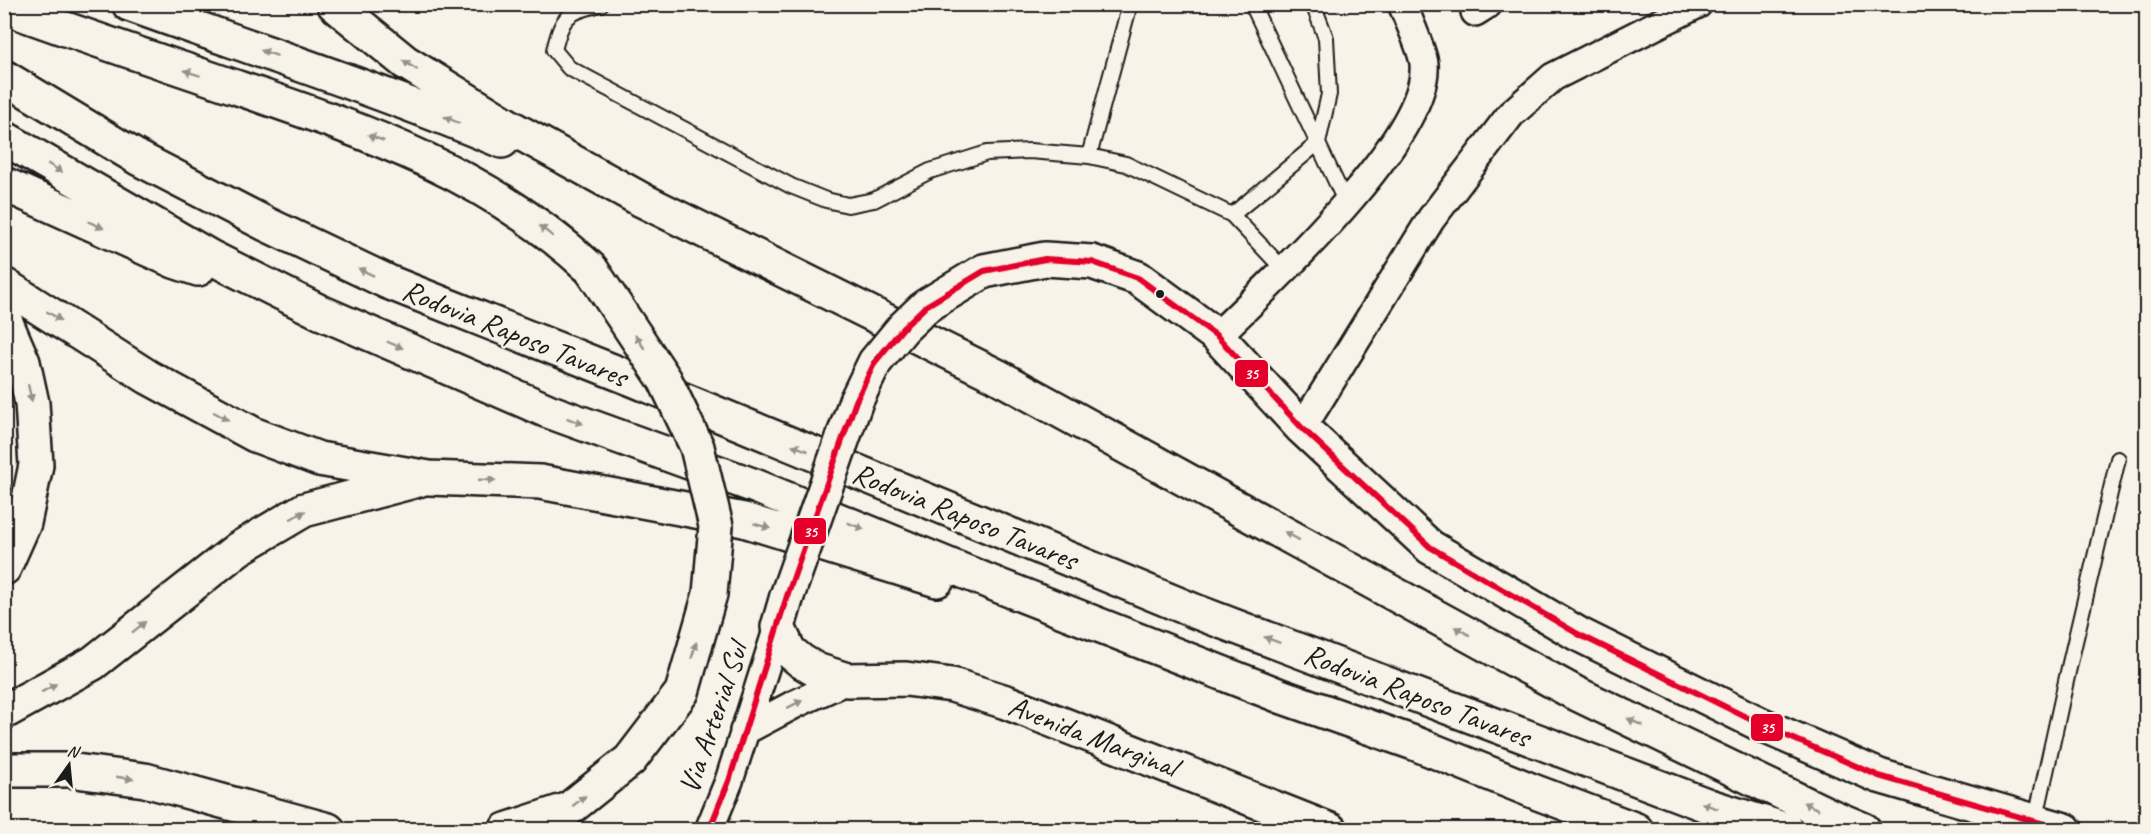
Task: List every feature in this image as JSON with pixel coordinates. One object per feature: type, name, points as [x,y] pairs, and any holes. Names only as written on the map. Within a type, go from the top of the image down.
[{"type":"main road","points":[[129,4],[431,111],[642,200]]},
{"type":"main road","points":[[334,4],[405,62],[517,131],[642,200],[997,376],[1573,692],[1864,830]]},
{"type":"main road","points":[[4,6],[66,30],[303,110],[390,143],[467,179],[543,228],[591,269],[665,380],[697,447],[716,526],[710,594],[682,692],[630,760],[569,809],[506,830]]},
{"type":"main road","name":"Rodovia Raposo Tavares","points":[[4,77],[138,158],[266,224],[388,282],[654,388],[1197,612],[1709,806],[1786,830]]},
{"type":"main road","name":"Rodovia Raposo Tavares","points":[[4,138],[210,257],[320,312],[548,411],[765,490],[1002,587],[1283,697],[1414,743],[1636,830]]},
{"type":"main road","points":[[4,184],[174,261],[320,312]]},
{"type":"main road","points":[[778,627],[856,401],[875,362],[903,328],[926,306],[984,271],[1045,259],[1092,262],[1138,278],[1217,336],[1302,428],[1430,547],[1578,634],[1762,725],[1878,776],[2050,826]]},
{"type":"main road","points":[[4,285],[148,377],[255,435],[320,459],[429,478],[540,482],[744,520],[1190,660]]},
{"type":"main road","points":[[4,318],[23,362],[32,403],[36,465],[24,523],[4,568]]},
{"type":"main road","points":[[4,712],[93,663],[238,549],[304,510],[429,478]]},
{"type":"main road","name":"Avenida Marginal","points":[[778,627],[789,651],[816,670],[847,680],[906,679],[952,686],[1006,702],[1330,830]]},
{"type":"main road","points":[[4,770],[68,770],[145,780],[328,830]]},
{"type":"street","points":[[1217,336],[1310,245],[1374,170],[1404,128],[1421,93],[1425,64],[1402,4]]},
{"type":"street","points":[[1302,428],[1431,219],[1510,114],[1553,77],[1698,4]]},
{"type":"street","name":"Via Arterial Sul","points":[[709,830],[729,781],[778,627]]},
{"type":"street","name":"Avenida Marginal","points":[[744,731],[847,680]]},
{"type":"lane","points":[[601,4],[577,10],[560,24],[554,50],[568,68],[790,186],[826,200],[848,205],[874,200],[930,171],[987,153],[1030,151],[1089,156],[1126,164],[1232,215],[1284,270]]},
{"type":"lane","points":[[1089,156],[1130,4]]},
{"type":"lane","points":[[1252,4],[1346,203]]},
{"type":"lane","points":[[1232,215],[1318,143],[1329,94],[1326,38],[1313,4]]},
{"type":"lane","points":[[2050,826],[2070,663],[2118,459]]},
{"type":"transit line","name":"35","points":[[709,830],[729,781],[787,596],[856,401],[875,362],[903,328],[926,306],[984,271],[1045,259],[1092,262],[1138,278],[1217,336],[1302,428],[1430,547],[1578,634],[1762,725],[1879,776],[2065,830]]}]
